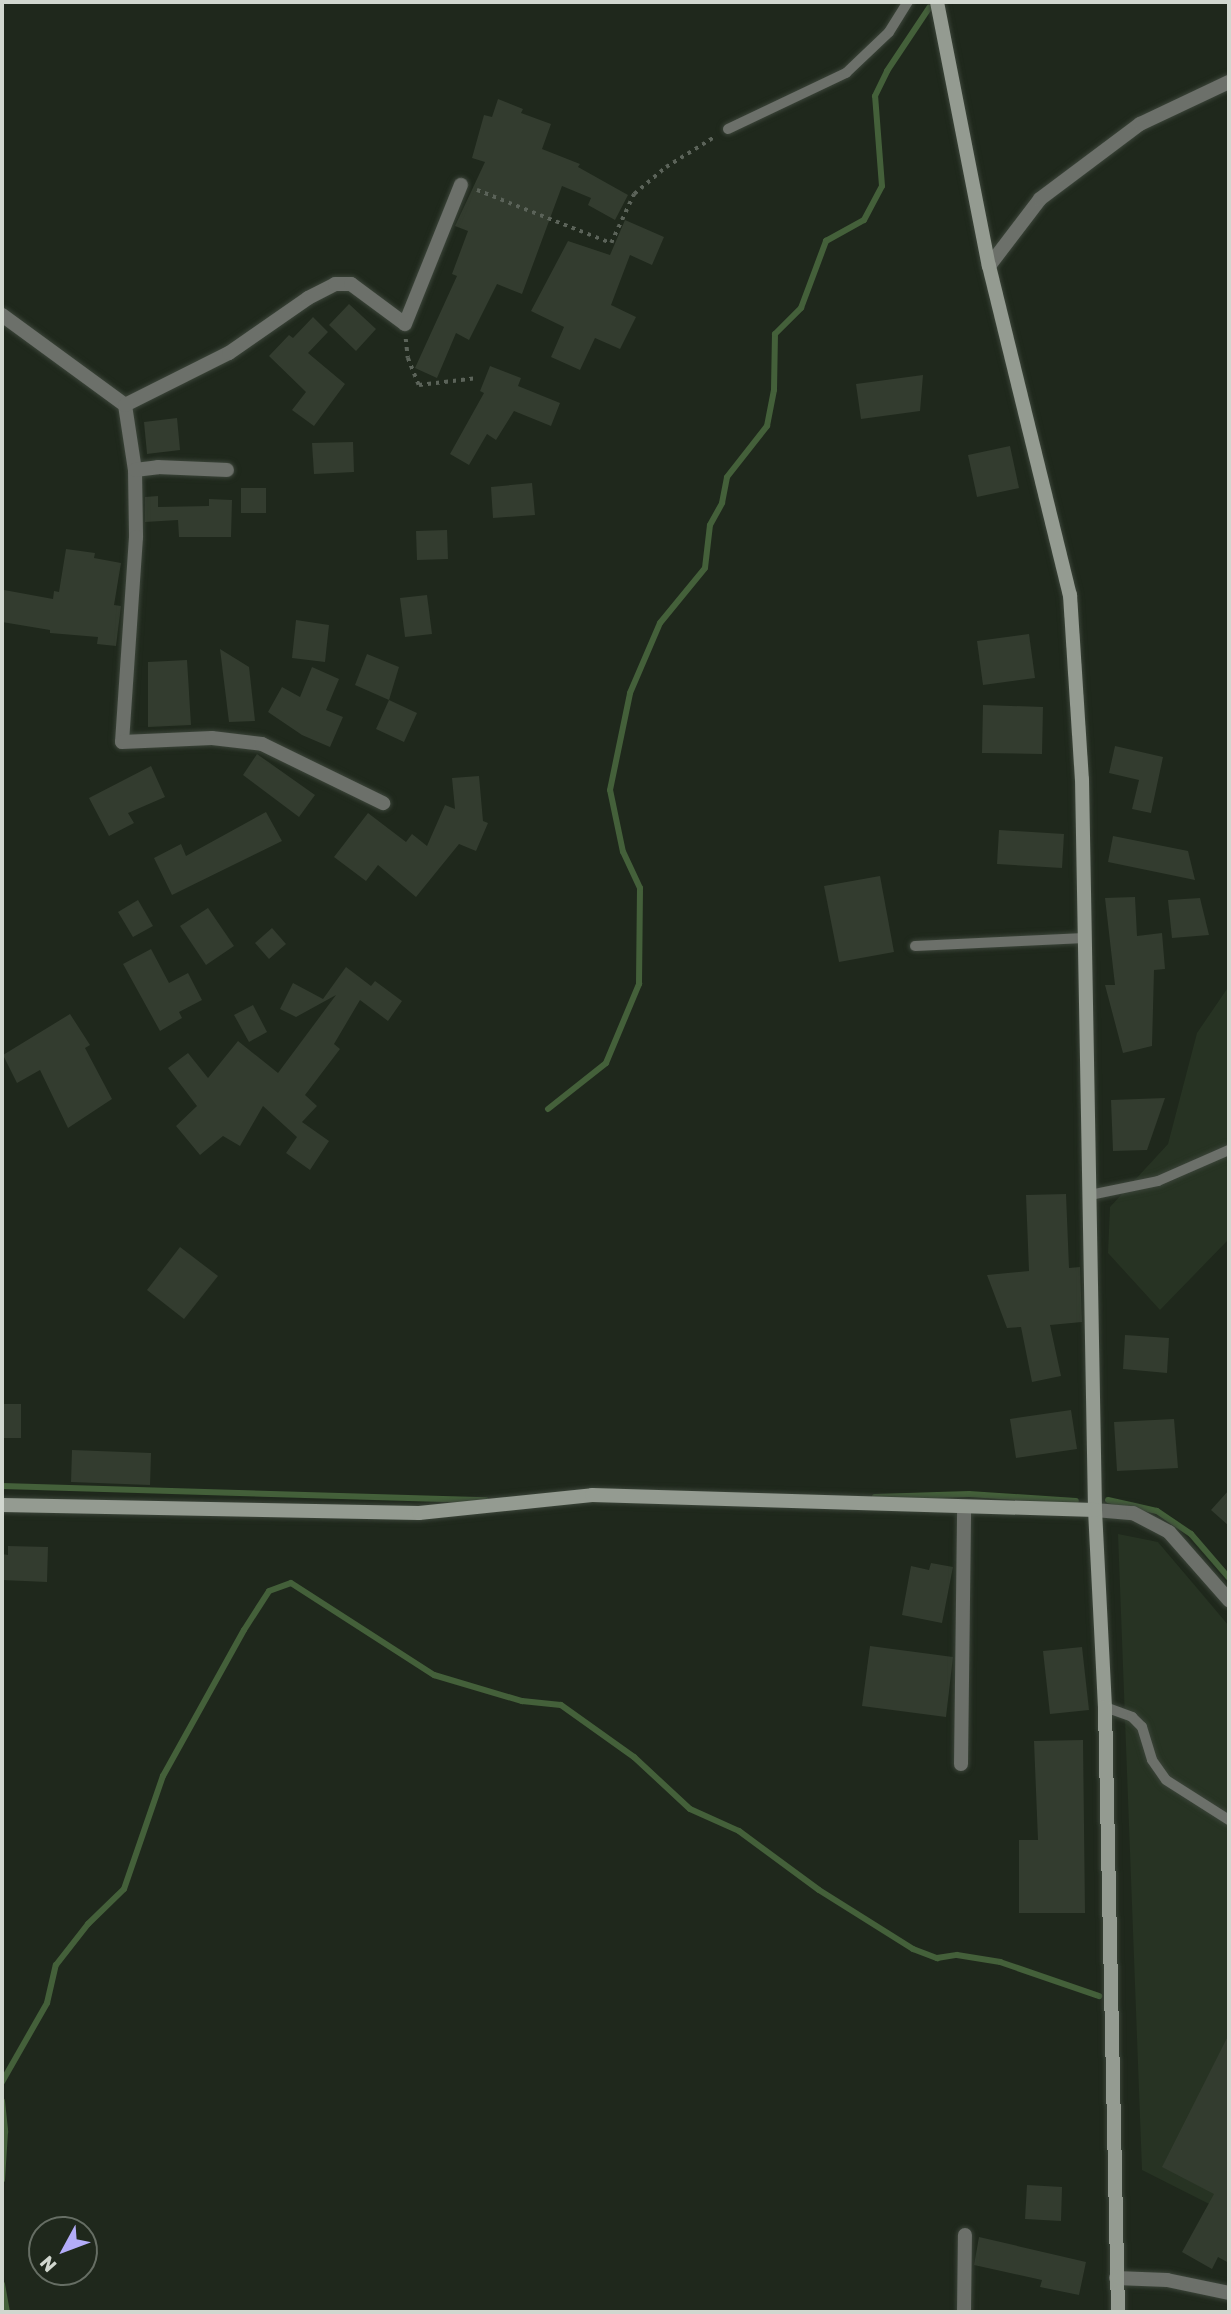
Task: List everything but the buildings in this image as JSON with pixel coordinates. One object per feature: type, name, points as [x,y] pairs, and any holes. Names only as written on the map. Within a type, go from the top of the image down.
[{"type":"street","points":[[937,2],[989,266],[1070,595],[1082,779],[1095,1510],[1104,1707],[1118,2312]]},
{"type":"street","points":[[989,266],[1040,200],[1140,124],[1229,82]]},
{"type":"street","points":[[125,405],[229,353],[309,298],[335,284],[351,284],[405,324],[461,185]]},
{"type":"street","points":[[2,315],[125,405],[135,470],[136,537],[122,742],[212,738],[262,744],[383,803]]},
{"type":"street","points":[[135,470],[158,467],[227,470]]},
{"type":"street","points":[[2,1505],[419,1513],[592,1495],[1095,1510],[1133,1513],[1169,1532],[1229,1600]]},
{"type":"street","points":[[961,1764],[964,1508]]},
{"type":"street","points":[[964,2312],[965,2235]]},
{"type":"street","points":[[1116,2278],[1167,2280],[1229,2293]]},
{"type":"lane","points":[[728,129],[846,72],[889,32],[908,2]]},
{"type":"lane","points":[[915,946],[1085,938]]},
{"type":"lane","points":[[1090,1195],[1158,1181],[1229,1150]]},
{"type":"lane","points":[[1104,1707],[1132,1717],[1142,1727],[1152,1760],[1166,1780],[1229,1820]]},
{"type":"path","points":[[461,185],[611,243],[634,194],[666,167],[728,129]]},
{"type":"path","points":[[405,324],[408,358],[419,385],[478,379]]},
{"type":"shaded area","points":[[1229,986],[1229,1239],[1160,1310],[1108,1253],[1110,1207],[1168,1144],[1197,1033]]},
{"type":"shaded area","points":[[1118,1534],[1158,1542],[1229,1626],[1229,2214],[1142,2170]]},
{"type":"waterway","points":[[548,1109],[606,1063],[639,984],[640,888],[623,852],[610,790],[630,693],[660,623],[705,568],[710,525],[722,503],[727,477],[767,426],[774,390],[775,334],[801,308],[826,241],[864,220],[882,186],[875,96],[887,71],[929,8]]},
{"type":"waterway","points":[[2,1486],[486,1500]]},
{"type":"waterway","points":[[875,1497],[969,1494],[1076,1501]]},
{"type":"waterway","points":[[1108,1500],[1157,1511],[1191,1534],[1229,1578]]},
{"type":"waterway","points":[[2,2082],[47,2003],[56,1965],[88,1924],[124,1889],[163,1776],[244,1630],[269,1591],[291,1583],[434,1675],[522,1701],[561,1705],[634,1757],[690,1809],[739,1831],[819,1890],[913,1949],[937,1958],[957,1955],[1000,1962],[1099,1996]]},
{"type":"waterway","points":[[2,2101],[5,2132],[2,2180]]},
{"type":"waterway","points":[[2,2284],[7,2312]]}]
